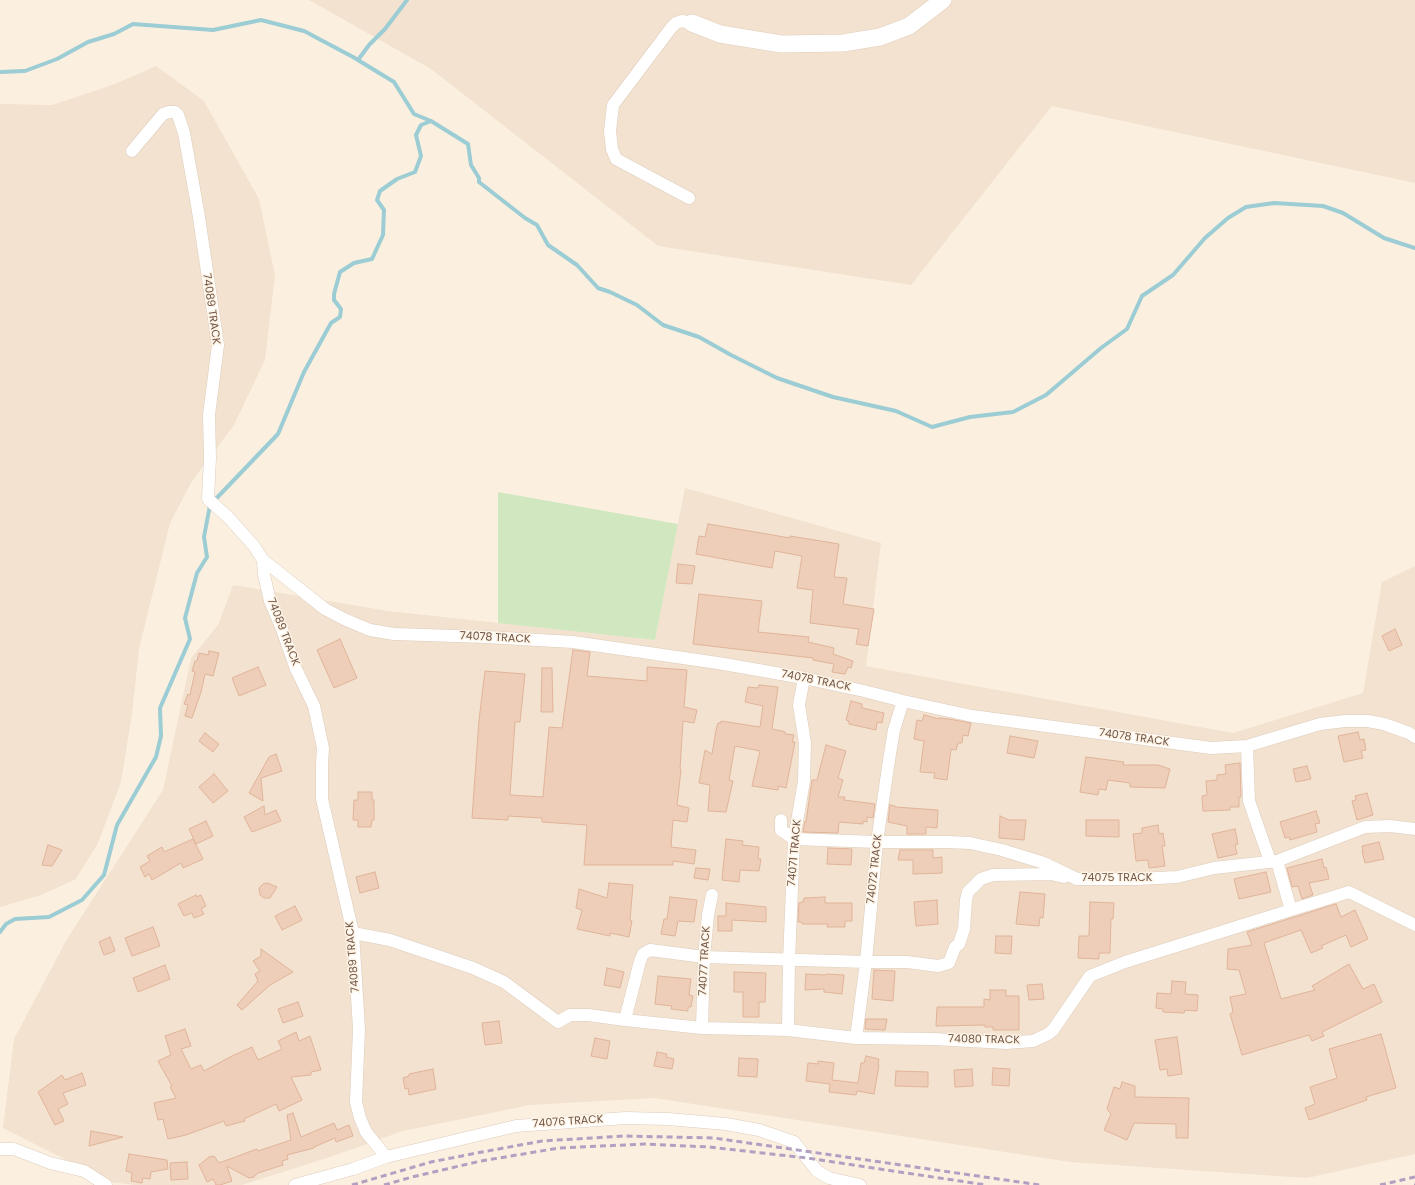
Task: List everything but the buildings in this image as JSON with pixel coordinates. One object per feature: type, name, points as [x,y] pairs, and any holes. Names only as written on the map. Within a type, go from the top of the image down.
[{"type":"street","points":[[689,198],[616,159],[612,149],[610,131],[613,105],[676,23],[682,21],[692,23],[720,34],[782,44],[843,43],[880,37],[909,26],[943,0]]},
{"type":"street","name":"74089 TRACK","points":[[132,151],[163,114],[175,112],[178,115],[184,133],[198,211],[218,345],[209,415],[210,458],[208,499],[242,532],[263,560],[264,575],[270,601],[282,629],[296,669],[314,706],[323,748],[322,799],[353,933],[359,1029],[356,1102],[360,1118],[366,1132],[386,1157]]},
{"type":"street","name":"74078 TRACK","points":[[263,560],[325,609],[370,630],[394,634],[573,642],[718,663],[804,678],[972,716],[1211,748],[1247,746],[1320,724],[1345,721],[1368,721],[1384,724],[1409,733],[1415,737]]},
{"type":"street","name":"74071 TRACK","points":[[788,1030],[794,839],[804,780],[805,743],[799,705],[804,678]]},
{"type":"street","name":"74072 TRACK","points":[[856,1038],[866,962],[877,842],[894,730],[904,701]]},
{"type":"street","points":[[1247,746],[1249,801],[1291,910]]},
{"type":"street","points":[[781,820],[781,830],[794,839]]},
{"type":"street","name":"74075 TRACK","points":[[794,839],[970,843],[1002,850],[1044,863],[1077,879],[1138,879],[1177,877],[1214,868],[1273,861],[1364,827],[1390,826],[1415,829]]},
{"type":"street","points":[[625,1020],[640,961],[643,954],[650,950],[704,957],[907,962],[938,966],[949,963],[956,947],[962,939],[968,892],[981,879],[994,875],[1051,874],[1077,879]]},
{"type":"street","name":"74080 TRACK","points":[[353,933],[390,940],[473,968],[504,982],[558,1022],[570,1015],[594,1016],[702,1028],[788,1030],[856,1038],[934,1039],[1006,1043],[1033,1041],[1048,1034],[1053,1030],[1090,976],[1125,962],[1349,892],[1415,924]]},
{"type":"street","name":"74077 TRACK","points":[[702,1028],[704,957],[708,915],[712,895]]},
{"type":"street","name":"74076 TRACK","points":[[295,1185],[353,1169],[386,1157],[516,1126],[626,1118],[668,1119],[726,1124],[759,1130],[794,1142],[817,1171],[829,1178],[860,1185]]},
{"type":"street","points":[[0,1149],[14,1149],[50,1163],[84,1171],[106,1185]]},
{"type":"shaded area","points":[[309,0],[1415,0],[1415,183],[1052,106],[911,285],[658,246],[431,69]]},
{"type":"shaded area","points":[[156,66],[204,101],[259,199],[275,275],[265,360],[234,425],[192,481],[170,523],[139,649],[132,714],[121,782],[98,843],[76,879],[41,895],[0,907],[0,104],[52,105],[115,84]]},
{"type":"shaded area","points":[[685,488],[881,543],[866,666],[1233,733],[1363,693],[1382,582],[1415,566],[1415,1154],[1307,1178],[1070,1162],[654,1098],[530,1105],[403,1131],[330,1157],[242,1185],[135,1185],[110,1182],[3,1128],[14,1039],[67,939],[163,790],[191,658],[218,625],[233,585],[388,611],[655,640]]},
{"type":"green space","points":[[498,492],[678,524],[655,640],[498,623]]},
{"type":"waterway","points":[[358,60],[369,45],[385,29],[407,0]]},
{"type":"waterway","points":[[0,72],[25,71],[57,59],[88,42],[114,34],[133,24],[213,30],[261,20],[304,31],[353,57],[394,82],[414,114],[431,121],[468,144],[471,165],[479,178],[479,182],[525,218],[537,225],[548,245],[577,265],[598,288],[637,305],[663,325],[699,337],[777,378],[833,397],[896,411],[932,427],[970,417],[1013,412],[1046,395],[1101,348],[1127,329],[1142,296],[1173,275],[1205,238],[1228,218],[1246,207],[1274,203],[1323,206],[1343,213],[1384,238],[1415,248]]},
{"type":"waterway","points":[[0,932],[6,924],[15,919],[49,917],[82,900],[104,875],[117,825],[156,757],[161,736],[160,708],[190,639],[185,618],[197,573],[207,557],[204,537],[210,505],[278,434],[304,372],[331,323],[340,317],[341,309],[334,300],[334,294],[340,272],[354,263],[372,259],[383,235],[384,210],[377,200],[380,191],[397,179],[415,172],[421,156],[416,135],[421,125],[431,121]]},
{"type":"railway","points":[[352,1185],[431,1162],[542,1141],[624,1136],[714,1138],[1040,1185]]},
{"type":"railway","points":[[384,1185],[481,1161],[559,1148],[645,1144],[709,1147],[807,1158],[986,1185]]},
{"type":"railway","points":[[1380,1185],[1415,1177]]}]
